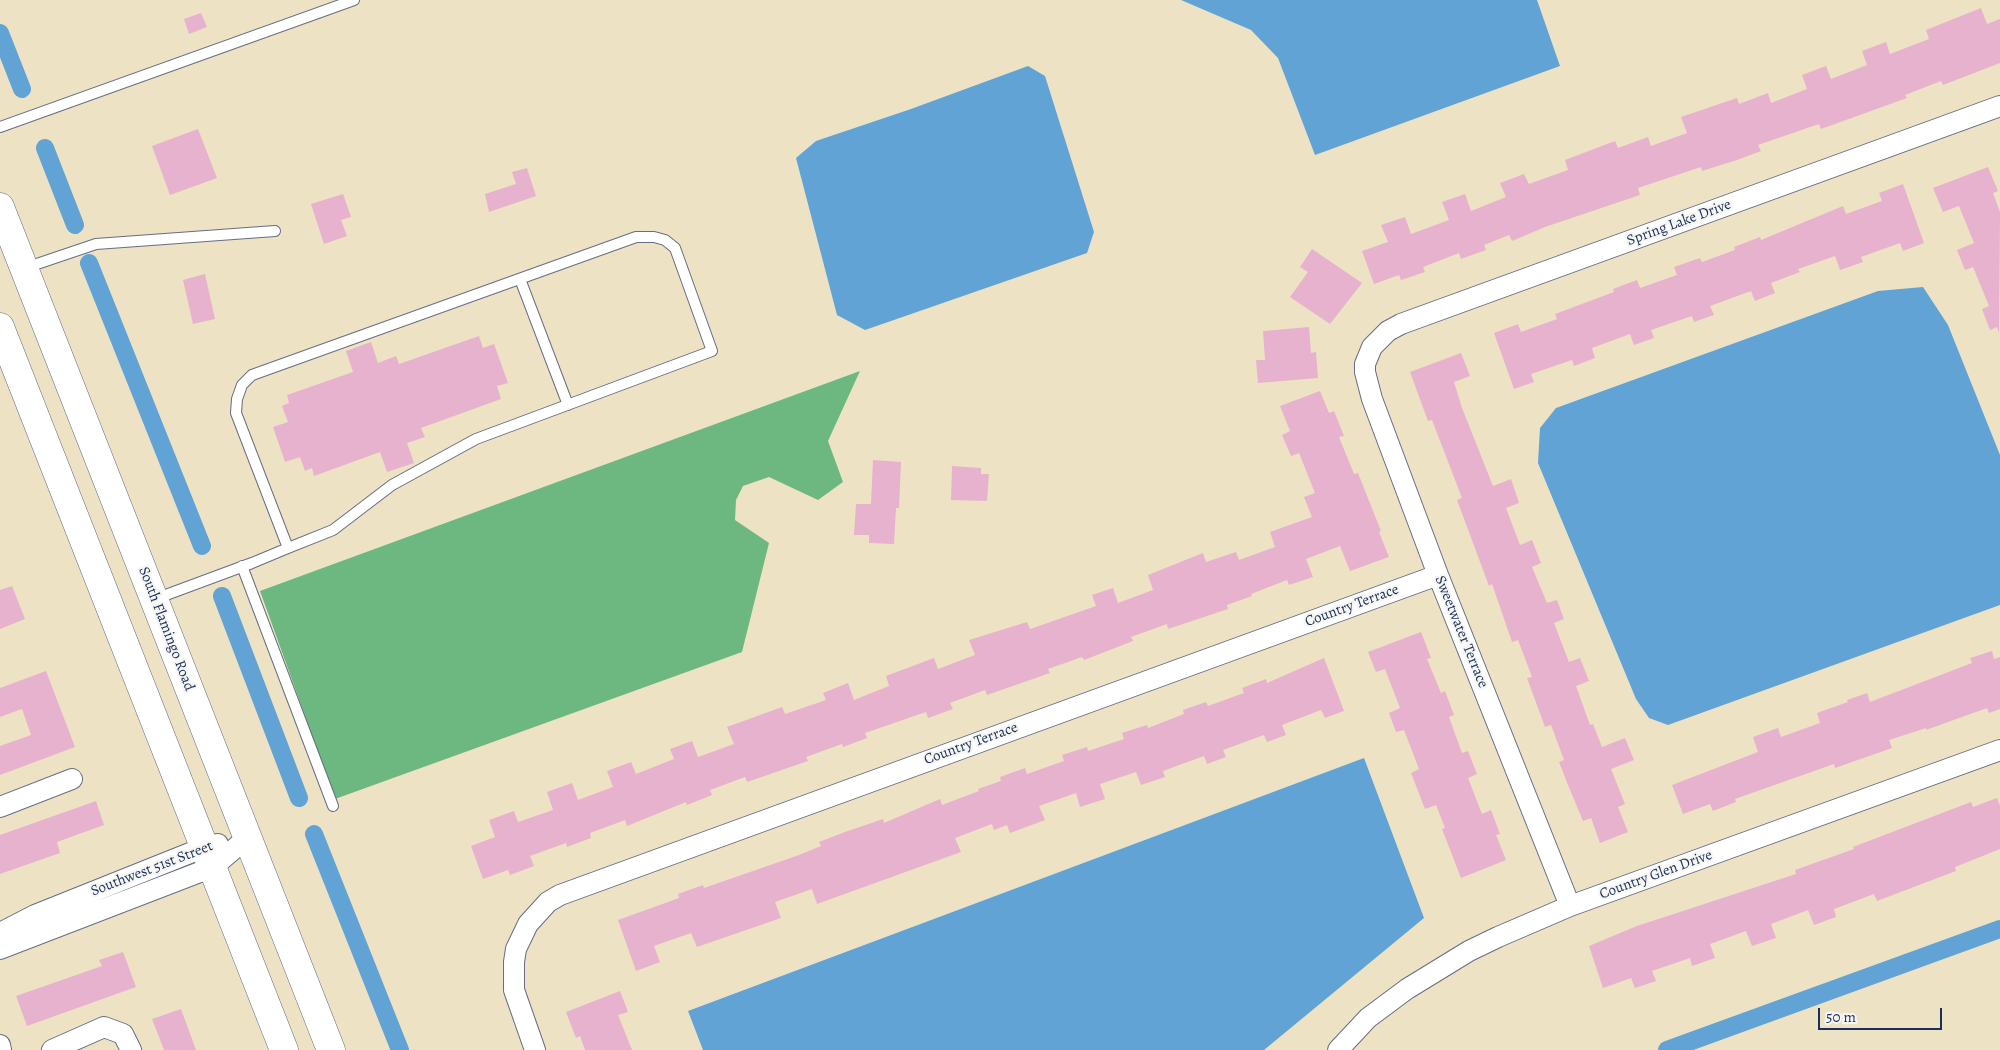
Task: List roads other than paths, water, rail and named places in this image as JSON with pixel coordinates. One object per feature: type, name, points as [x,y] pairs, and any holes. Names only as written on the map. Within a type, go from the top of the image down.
[{"type":"highway","name":"South Flamingo Road","points":[[0,207],[331,1050]]},
{"type":"highway","points":[[0,327],[284,1050]]},
{"type":"street","name":"Spring Lake Drive","points":[[1368,355],[1378,338],[1401,324],[2000,106]]},
{"type":"street","name":"Sweetwater Terrace","points":[[1368,355],[1365,372],[1369,391],[1438,575],[1570,906]]},
{"type":"street","name":"Country Terrace","points":[[536,1050],[514,990],[514,962],[521,937],[536,913],[548,902],[573,888],[1438,575]]},
{"type":"street","name":"Country Glen Drive","points":[[1338,1050],[1368,1018],[1407,989],[1437,970],[1498,937],[1570,906],[2000,750]]},
{"type":"street","points":[[0,807],[72,779]]},
{"type":"street","name":"Southwest 51st Street","points":[[0,949],[209,857],[248,837]]},
{"type":"street","name":"Southwest 51st Street","points":[[0,933],[34,915],[209,857]]},
{"type":"street","points":[[52,1050],[104,1027],[123,1034],[131,1050]]},
{"type":"lane","points":[[0,127],[354,0]]},
{"type":"lane","points":[[24,269],[96,244],[275,231]]},
{"type":"lane","points":[[154,599],[242,566],[288,548],[333,530],[392,485],[476,439],[712,352],[675,248],[665,240],[654,237],[636,237],[252,375],[242,385],[237,399],[236,413],[288,548]]},
{"type":"lane","points":[[520,279],[568,406]]},
{"type":"lane","points":[[242,566],[333,806]]},
{"type":"water","points":[[1181,0],[1537,0],[1560,66],[1315,155],[1278,58],[1251,30]]},
{"type":"water","points":[[1028,66],[1045,76],[1094,232],[1087,253],[865,330],[837,315],[796,158],[816,141],[911,109]]},
{"type":"water","points":[[1923,287],[1948,325],[2000,455],[2000,605],[1668,725],[1649,718],[1636,699],[1538,463],[1540,428],[1556,408],[1878,291]]},
{"type":"water","points":[[1364,758],[1424,918],[1264,1050],[703,1050],[688,1011]]},
{"type":"waterway","points":[[0,33],[22,89]]},
{"type":"waterway","points":[[45,148],[75,225]]},
{"type":"waterway","points":[[89,263],[202,546]]},
{"type":"waterway","points":[[222,596],[299,798]]},
{"type":"waterway","points":[[314,834],[400,1050]]},
{"type":"waterway","points":[[1667,1050],[2000,929]]}]
